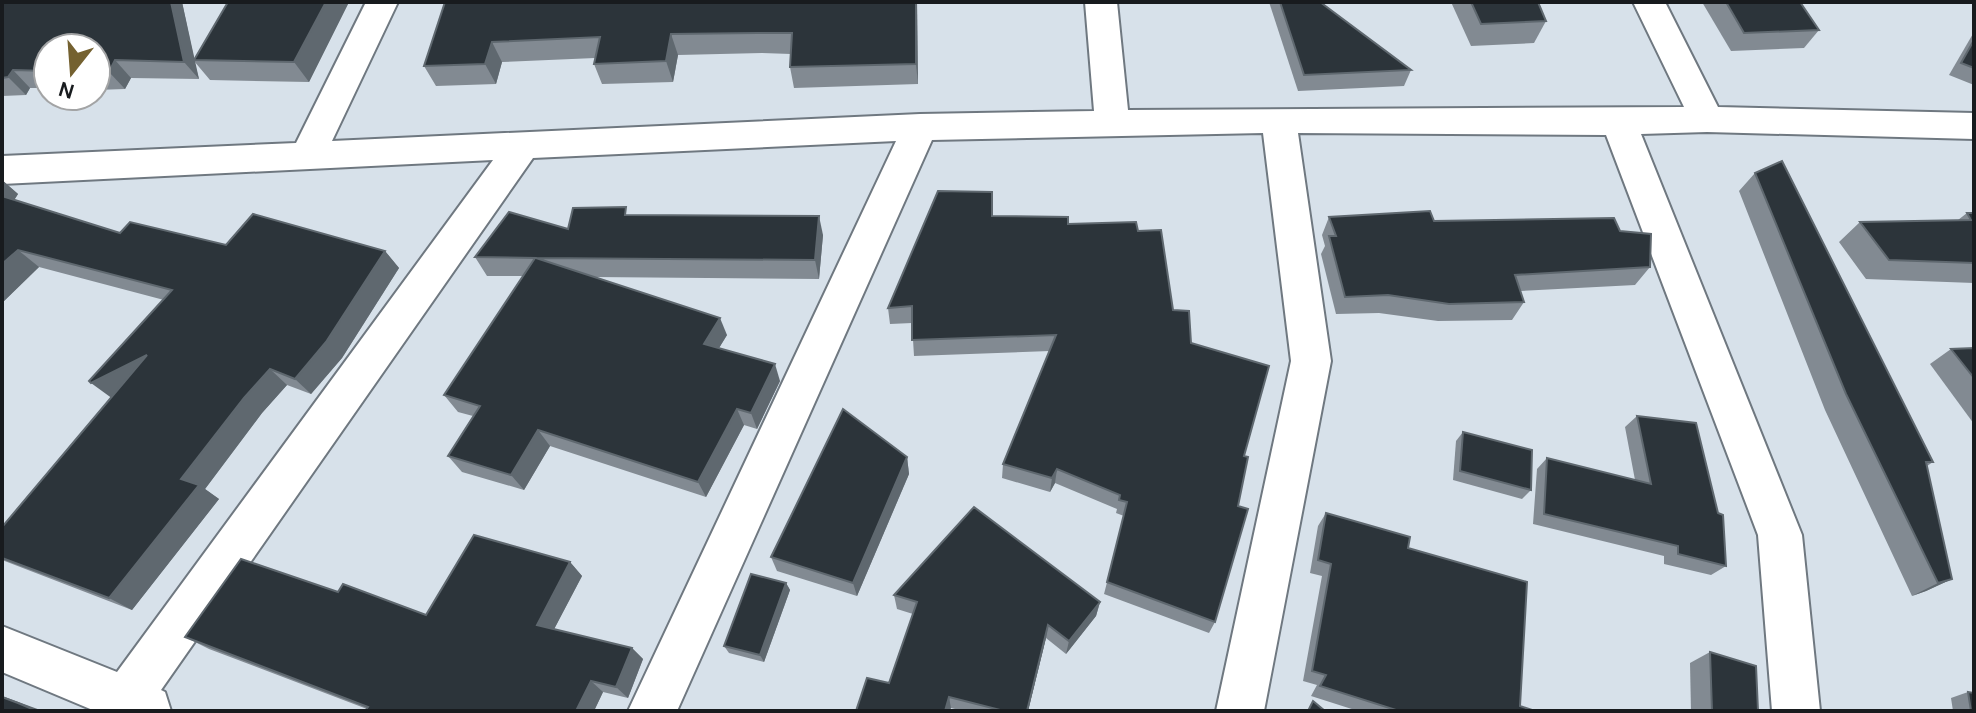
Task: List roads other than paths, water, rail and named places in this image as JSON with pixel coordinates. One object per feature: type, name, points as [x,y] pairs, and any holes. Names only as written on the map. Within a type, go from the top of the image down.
[{"type":"street","points":[[308,154],[382,2]]},
{"type":"street","points":[[1101,2],[1112,123]]},
{"type":"street","points":[[1649,2],[1707,119]]},
{"type":"street","points":[[2,170],[920,127],[1279,120],[1619,122],[1707,119],[1974,126]]},
{"type":"street","points":[[1240,711],[1311,361],[1279,120]]},
{"type":"street","points":[[1619,122],[1780,535],[1796,711]]},
{"type":"street","points":[[652,711],[920,127]]},
{"type":"street","points":[[2,649],[139,705],[521,148]]}]
